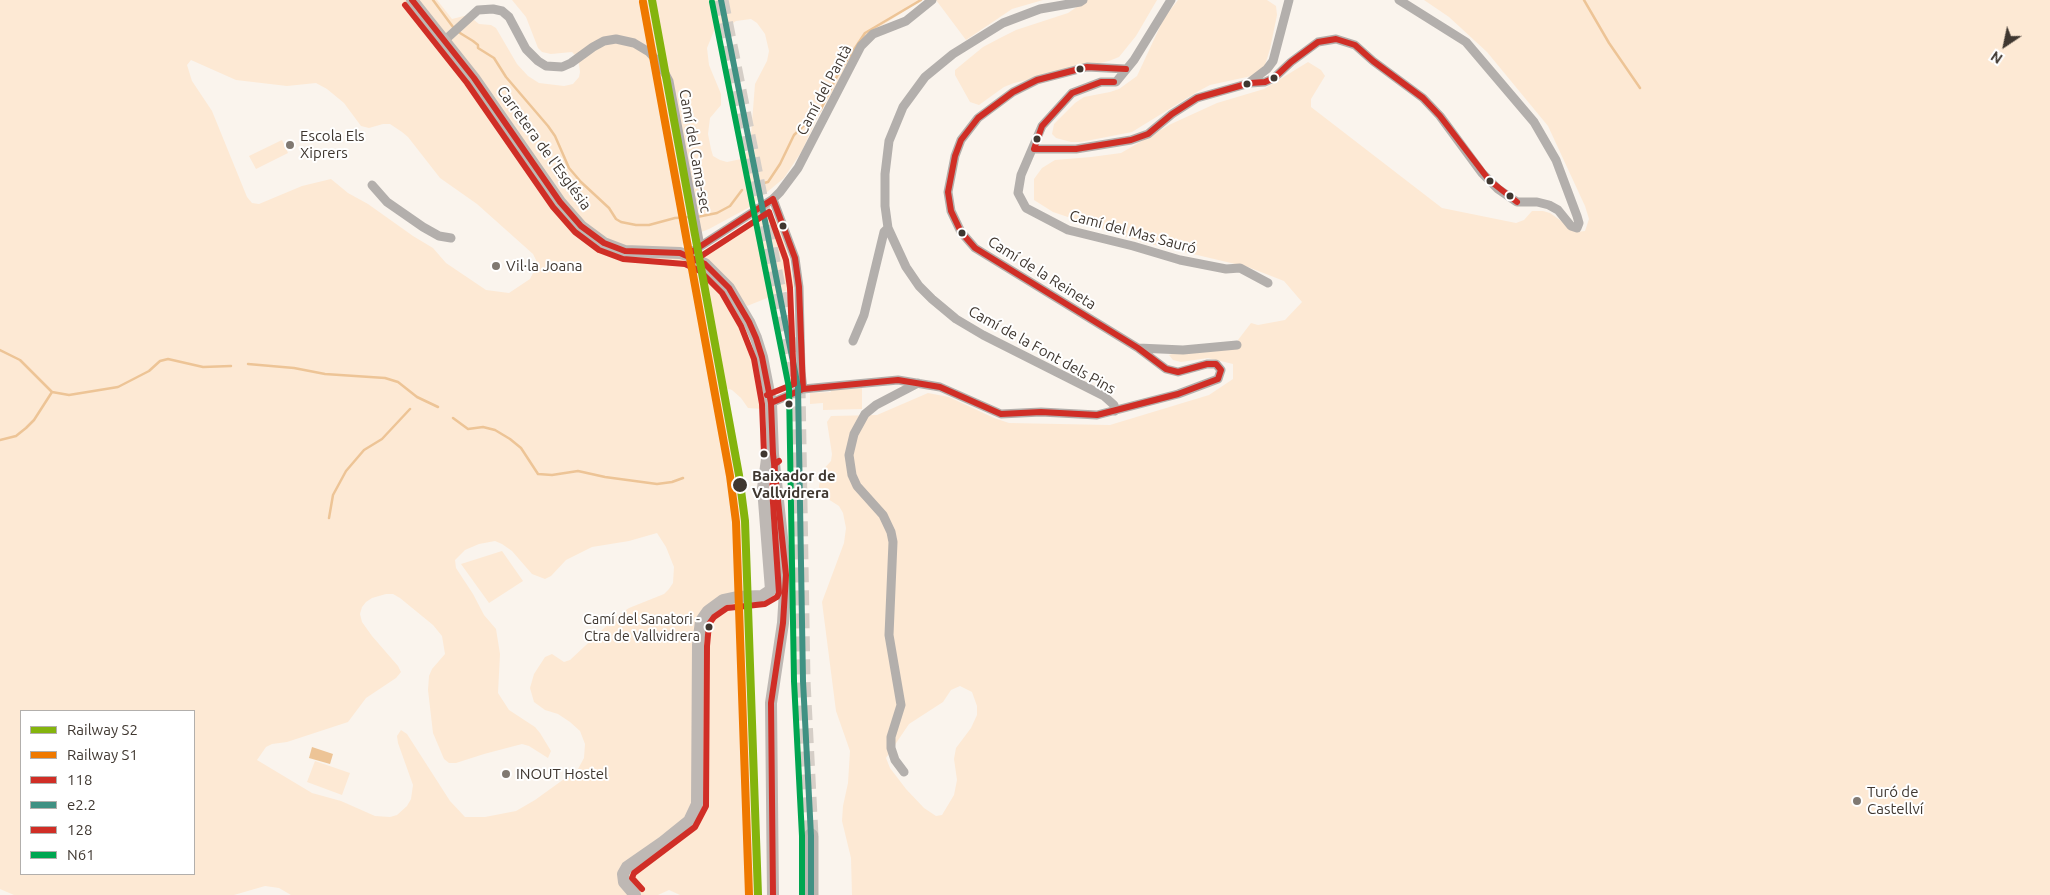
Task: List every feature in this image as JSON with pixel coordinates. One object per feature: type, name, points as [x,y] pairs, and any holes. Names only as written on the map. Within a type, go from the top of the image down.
[{"type":"highway","points":[[811,836],[811,895]]},
{"type":"main road","name":"Carretera de l'Església","points":[[412,0],[474,78],[560,202],[580,226],[604,243],[624,251],[687,254]]},
{"type":"main road","points":[[687,254],[705,264],[721,278],[749,322],[762,357],[771,403],[773,454],[786,589],[771,703],[773,895]]},
{"type":"main road","points":[[635,895],[624,882],[623,874],[627,867],[689,821],[699,798],[700,625],[704,615],[718,603],[737,597],[762,596],[769,593],[772,585],[763,488],[767,459],[773,454]]},
{"type":"street","name":"Camí del Pantà","points":[[687,254],[773,200],[798,168],[861,46],[874,34],[906,21],[932,0]]},
{"type":"street","name":"Camí de la Font dels Pins","points":[[1083,0],[1040,9],[1003,23],[943,61],[917,86],[898,118],[887,147],[884,195],[888,228],[910,273],[925,292],[944,309],[983,335],[1104,396],[1114,405],[1115,411]]},
{"type":"street","points":[[1126,69],[1134,60],[1170,0]]},
{"type":"street","points":[[1250,83],[1267,69],[1272,61],[1278,46],[1289,0]]},
{"type":"street","points":[[1034,149],[1076,148],[1131,140],[1148,134],[1172,114],[1197,98],[1250,83],[1265,82],[1274,78],[1291,62],[1318,42],[1336,39],[1356,44],[1373,61],[1432,106],[1489,180],[1517,202],[1545,203],[1558,210],[1571,226],[1577,228],[1579,223],[1577,216],[1556,160],[1546,139],[1534,122],[1466,42],[1399,0]]},
{"type":"street","name":"Camí del Cama-sec","points":[[445,40],[478,10],[493,9],[502,11],[509,17],[526,49],[546,66],[556,68],[576,60],[604,41],[616,39],[634,42],[649,52],[660,64],[668,81],[700,246]]},
{"type":"street","name":"Camí de la Reineta","points":[[1126,69],[1079,68],[1037,80],[1013,92],[978,118],[966,132],[955,156],[948,192],[948,202],[954,220],[975,248],[1138,348],[1183,350],[1237,345]]},
{"type":"street","name":"Camí del Mas Sauró","points":[[1126,69],[1116,82],[1102,82],[1072,93],[1042,126],[1034,149],[1021,175],[1018,193],[1026,208],[1068,230],[1180,260],[1226,269],[1240,268],[1268,283]]},
{"type":"street","points":[[372,185],[387,202],[440,236],[451,238]]},
{"type":"street","points":[[773,200],[795,258],[799,287],[803,389]]},
{"type":"street","points":[[853,341],[864,316],[884,232],[888,228]]},
{"type":"street","points":[[771,403],[803,389],[898,380],[940,387],[1001,414],[1041,412],[1083,416],[1115,411],[1213,382],[1221,374],[1219,366],[1212,363],[1178,372],[1171,371],[1138,348]]},
{"type":"street","points":[[904,772],[895,760],[890,742],[901,705],[889,635],[893,542],[891,532],[883,515],[857,486],[852,475],[849,455],[854,434],[865,414],[876,405],[918,382]]},
{"type":"shaded area","points":[[0,0],[437,0],[452,19],[468,15],[479,24],[491,25],[496,28],[517,64],[528,76],[539,83],[564,86],[573,84],[579,77],[578,58],[572,52],[551,54],[542,52],[538,48],[526,17],[512,0],[922,0],[864,37],[815,122],[802,151],[784,178],[748,208],[709,229],[685,239],[682,246],[695,267],[717,285],[733,308],[753,351],[763,386],[762,409],[748,408],[732,390],[726,388],[721,390],[721,399],[738,484],[744,543],[754,895],[680,895],[669,890],[658,895],[291,895],[279,888],[265,886],[234,895],[14,895],[0,889]],"holes":[[[751,19],[757,23],[765,34],[769,51],[767,61],[755,84],[750,148],[741,159],[727,162],[713,156],[708,134],[710,118],[721,105],[721,94],[709,65],[707,48],[716,26],[727,27],[736,21]],[[191,60],[236,80],[287,86],[316,83],[327,89],[344,103],[361,126],[369,128],[390,124],[408,137],[440,178],[477,204],[533,254],[536,260],[536,267],[530,279],[509,293],[486,290],[446,263],[433,248],[368,204],[348,193],[331,179],[302,186],[259,204],[252,203],[247,197],[212,111],[192,81],[187,65]],[[657,533],[666,547],[674,567],[673,583],[669,589],[664,594],[629,608],[617,616],[570,660],[564,662],[552,654],[545,657],[534,674],[530,688],[534,702],[545,710],[558,714],[580,731],[585,744],[584,758],[578,769],[535,800],[516,811],[485,817],[465,817],[450,801],[407,734],[401,730],[397,736],[398,743],[413,785],[411,799],[407,806],[397,815],[390,817],[375,816],[341,801],[312,793],[257,760],[266,747],[272,744],[287,742],[348,722],[366,698],[396,678],[401,672],[362,622],[360,614],[366,602],[386,594],[393,594],[400,598],[433,625],[442,636],[445,654],[432,669],[429,676],[428,690],[433,733],[444,759],[449,763],[456,763],[522,744],[529,746],[548,758],[551,751],[540,733],[535,727],[509,710],[498,693],[500,654],[496,629],[484,615],[456,568],[455,560],[465,550],[479,544],[495,541],[512,551],[532,574],[545,579],[551,576],[566,560],[592,547],[629,541]]]},
{"type":"shaded area","points":[[936,0],[1043,0],[1012,9],[966,40]]},
{"type":"shaded area","points":[[1087,0],[1157,0],[1136,36],[1119,57],[1014,83],[1004,87],[979,105],[970,102],[955,75],[955,70],[983,47],[1016,30],[1068,13]]},
{"type":"shaded area","points":[[1178,0],[1267,0],[1276,6],[1277,15],[1265,65],[1256,75],[1210,85],[1132,132],[1081,142],[1071,142],[1056,138],[1052,134],[1054,124],[1075,103],[1084,97],[1119,89],[1137,76],[1164,18]]},
{"type":"shaded area","points":[[1424,0],[2050,0],[2050,895],[852,895],[851,858],[842,821],[848,783],[850,751],[836,711],[822,602],[844,543],[846,528],[843,513],[839,506],[820,494],[819,487],[821,472],[831,461],[832,454],[827,422],[831,416],[877,415],[928,393],[949,397],[1009,423],[1110,425],[1209,395],[1233,379],[1233,364],[1208,358],[1181,362],[1173,360],[1169,355],[1240,346],[1238,340],[1251,323],[1258,325],[1285,320],[1302,302],[1284,281],[1248,267],[1142,242],[1053,212],[1034,200],[1034,179],[1042,168],[1055,160],[1121,153],[1171,124],[1217,103],[1264,89],[1308,62],[1321,70],[1325,76],[1311,99],[1311,107],[1442,208],[1516,223],[1524,220],[1532,211],[1543,211],[1550,213],[1577,232],[1585,231],[1589,219],[1585,206],[1548,126],[1487,52],[1449,17]],"holes":[[[960,686],[972,692],[977,706],[977,715],[971,728],[956,748],[954,759],[957,780],[954,795],[942,815],[936,816],[924,808],[906,789],[890,768],[886,758],[909,724],[943,702],[951,690]]]},
{"type":"shaded area","points":[[282,140],[288,153],[256,169],[249,156]]},
{"type":"shaded area","points":[[766,212],[782,225],[795,287],[747,306],[701,253]]},
{"type":"shaded area","points":[[862,388],[862,409],[823,410],[823,403],[810,404],[810,393]]},
{"type":"shaded area","points":[[502,551],[523,581],[489,603],[461,564]]},
{"type":"shaded area","points":[[312,747],[333,754],[330,764],[309,758]]},
{"type":"shaded area","points":[[315,761],[350,773],[342,795],[307,782]]},
{"type":"waterway","points":[[433,0],[453,27]]},
{"type":"waterway","points":[[764,183],[768,182],[780,164],[794,135],[821,109],[839,72],[865,33],[921,0]]},
{"type":"waterway","points":[[1584,0],[1609,43],[1640,88]]},
{"type":"waterway","points":[[460,33],[494,58],[506,77],[555,136],[569,168],[609,208],[616,219],[636,225],[649,225],[675,218],[692,217]]},
{"type":"waterway","points":[[697,217],[717,213],[730,206],[742,190]]},
{"type":"waterway","points":[[0,350],[20,360],[52,392]]},
{"type":"waterway","points":[[0,440],[16,436],[26,428],[34,420],[52,392],[69,395],[118,387],[149,371],[160,361],[168,359],[203,367],[231,366]]},
{"type":"waterway","points":[[248,364],[294,368],[325,374],[385,378],[398,382],[417,397],[438,407]]},
{"type":"waterway","points":[[329,518],[333,495],[346,471],[364,450],[382,439],[410,409]]},
{"type":"waterway","points":[[453,418],[468,429],[483,427],[495,430],[510,439],[521,448],[538,474],[552,475],[578,471],[605,477],[657,484],[683,478]]},
{"type":"tunnel","points":[[721,0],[798,387],[803,681],[811,836]]},
{"type":"rail line","name":"S2","points":[[652,0],[739,475],[745,521],[758,895]]},
{"type":"rail line","name":"S1","points":[[643,2],[730,476],[736,522],[749,895]]},
{"type":"transit line","name":"118","points":[[412,0],[474,78],[560,202],[581,226],[604,243],[625,251],[680,253],[705,264],[729,288],[756,338],[762,357],[771,403],[773,454],[786,575],[783,623],[771,703],[773,895]]},
{"type":"transit line","name":"e2.2","points":[[721,0],[798,387],[803,681],[811,836],[811,895]]},
{"type":"transit line","name":"N61","points":[[712,2],[789,388],[794,681],[802,836],[802,895]]},
{"type":"transit line","name":"128","points":[[405,5],[467,83],[553,207],[575,232],[599,250],[623,259],[685,264],[700,271],[722,293],[741,326],[754,359],[762,404],[764,454]]},
{"type":"transit line","name":"118","points":[[1034,149],[1076,149],[1131,140],[1148,134],[1172,114],[1197,98],[1250,83],[1265,82],[1274,78],[1291,62],[1318,42],[1336,39],[1355,45],[1373,61],[1423,98],[1440,116],[1489,180],[1517,202]]},
{"type":"transit line","name":"118","points":[[771,403],[803,389],[898,380],[940,387],[1001,414],[1041,412],[1097,415],[1178,394],[1218,379],[1221,370],[1216,364],[1207,364],[1178,372],[1166,369],[1138,348],[975,248],[961,232],[951,211],[948,192],[955,156],[961,140],[978,118],[1013,92],[1037,80],[1087,67],[1126,69]]},
{"type":"transit line","name":"118","points":[[1034,149],[1042,126],[1072,93],[1101,82],[1114,82]]},
{"type":"transit line","name":"118","points":[[687,255],[773,199],[795,258],[799,287],[803,389]]},
{"type":"transit line","name":"128","points":[[692,262],[769,212],[786,260],[790,288],[794,384],[767,395]]},
{"type":"transit line","name":"128","points":[[642,889],[632,878],[634,873],[695,827],[706,806],[707,646],[709,624],[714,617],[727,608],[765,604],[777,597],[779,593],[772,488],[775,464],[779,461]]},
{"type":"place","name":"Escola Els Xiprers","points":[[290,145]]},
{"type":"place","name":"Vil·la Joana","points":[[496,266]]},
{"type":"place","name":"Baixador de Vallvidrera","points":[[740,485]]},
{"type":"place","name":"Camí del Sanatori - Ctra de Vallvidrera","points":[[709,627]]},
{"type":"place","name":"INOUT Hostel","points":[[506,774]]},
{"type":"place","name":"Turó de Castellví","points":[[1857,801]]}]
